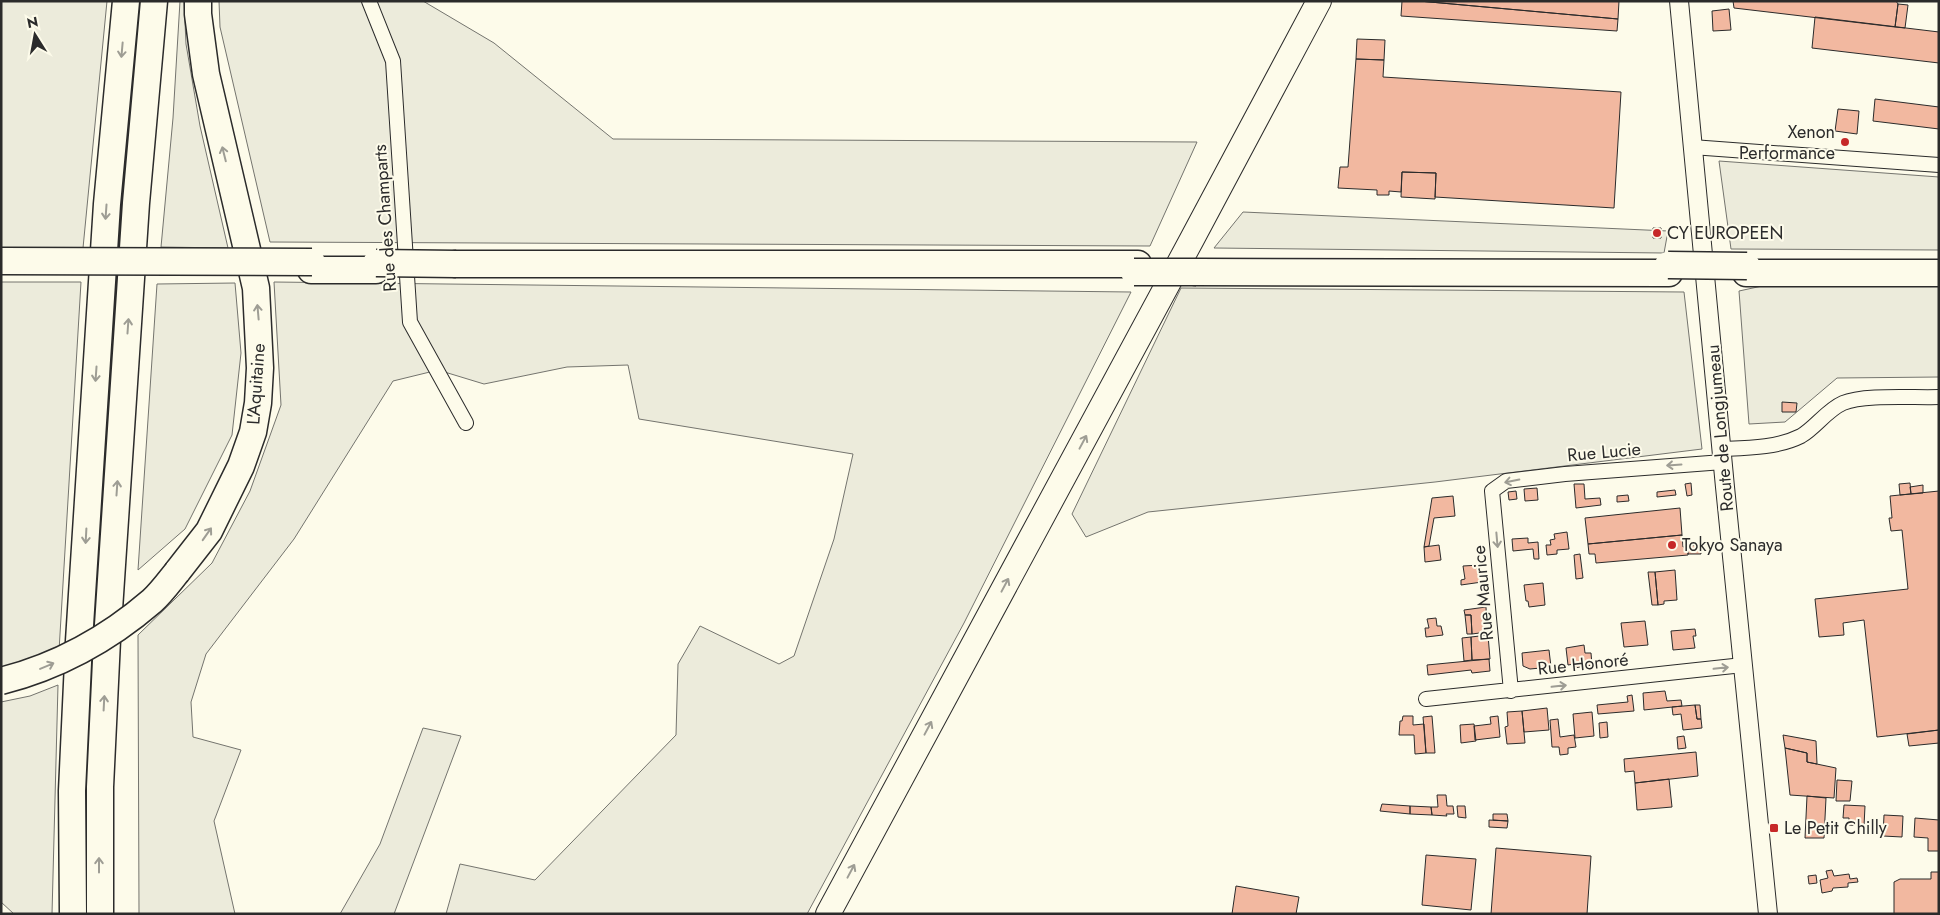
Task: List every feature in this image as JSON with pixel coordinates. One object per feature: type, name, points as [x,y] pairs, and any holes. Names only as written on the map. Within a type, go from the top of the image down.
[{"type":"highway","points":[[73,914],[72,791],[80,632],[107,204],[126,1]]},
{"type":"highway","points":[[100,914],[100,788],[107,640],[136,203],[154,1]]},
{"type":"highway","name":"L'Aquitaine","points":[[1,681],[34,672],[73,655],[97,641],[153,600],[209,531],[240,466],[253,432],[258,403],[260,368],[260,327],[256,288],[206,74],[198,1]]},
{"type":"highway","points":[[828,914],[1192,241],[1319,1]]},
{"type":"highway","points":[[1,261],[312,266]]},
{"type":"highway","points":[[1,270],[376,266],[1668,269],[1939,274]]},
{"type":"highway","points":[[1746,270],[1939,266]]},
{"type":"street","name":"Rue des Champarts","points":[[369,1],[393,61],[410,322],[466,423]]},
{"type":"street","name":"Route de Longjumeau","points":[[1679,1],[1768,914]]},
{"type":"street","points":[[1692,147],[1939,165]]},
{"type":"street","name":"Rue Lucie","points":[[1492,491],[1506,481],[1722,455],[1748,448],[1778,444],[1801,435],[1842,404],[1858,399],[1939,397]]},
{"type":"street","name":"Rue Maurice","points":[[1492,491],[1511,691]]},
{"type":"street","name":"Rue Honoré","points":[[1426,699],[1743,665]]},
{"type":"shaded area","points":[[1,1],[107,1],[83,248],[1,249]]},
{"type":"shaded area","points":[[180,1],[184,1],[186,44],[200,126],[228,248],[161,247],[173,118]]},
{"type":"shaded area","points":[[219,1],[423,1],[494,43],[613,139],[1197,142],[1150,246],[270,242],[220,27]]},
{"type":"shaded area","points":[[1719,161],[1939,177],[1939,250],[1731,249]]},
{"type":"shaded area","points":[[1243,212],[1668,231],[1664,253],[1214,248]]},
{"type":"shaded area","points":[[1,282],[81,282],[59,651],[28,663],[1,667]]},
{"type":"shaded area","points":[[274,282],[1131,292],[964,623],[807,914],[446,914],[460,864],[535,880],[676,735],[678,664],[700,626],[779,664],[794,656],[834,539],[853,454],[639,419],[628,365],[567,367],[484,384],[438,370],[393,381],[294,539],[206,654],[191,702],[193,737],[241,750],[214,821],[235,914],[139,914],[138,635],[212,563],[250,491],[281,405]]},
{"type":"shaded area","points":[[235,283],[241,353],[232,435],[185,529],[138,570],[157,284]]},
{"type":"shaded area","points":[[1762,286],[1939,286],[1939,377],[1837,378],[1785,422],[1749,424],[1739,291]]},
{"type":"shaded area","points":[[1181,288],[1684,292],[1702,449],[1435,482],[1148,512],[1086,537],[1072,514]]},
{"type":"shaded area","points":[[58,685],[52,914],[14,914],[1,902],[1,702],[30,696]]},
{"type":"shaded area","points":[[423,728],[461,736],[394,914],[340,914],[380,844]]},
{"type":"building","points":[[1402,1],[1618,19],[1617,31],[1401,16]]},
{"type":"building","points":[[1419,1],[1619,1],[1618,19]]},
{"type":"building","points":[[1733,1],[1896,1],[1898,4],[1895,27],[1734,8]]},
{"type":"building","points":[[1898,4],[1908,5],[1905,28],[1895,27]]},
{"type":"building","points":[[1729,9],[1731,30],[1713,31],[1712,11]]},
{"type":"building","points":[[1815,17],[1939,32],[1939,63],[1812,48]]},
{"type":"building","points":[[1357,39],[1385,40],[1384,60],[1356,59]]},
{"type":"building","points":[[1356,59],[1384,60],[1383,77],[1621,92],[1614,208],[1435,197],[1436,173],[1402,172],[1401,192],[1389,191],[1389,195],[1377,195],[1377,190],[1338,188],[1340,167],[1348,167]]},
{"type":"building","points":[[1875,99],[1939,107],[1939,129],[1873,121]]},
{"type":"building","points":[[1838,109],[1859,111],[1857,134],[1835,131]]},
{"type":"building","points":[[1402,172],[1436,173],[1435,199],[1401,197]]},
{"type":"building","name":"CY EUROPEEN","points":[[1653,228],[1661,228],[1661,238],[1653,238]]},
{"type":"building","points":[[1782,402],[1797,403],[1796,412],[1782,412]]},
{"type":"building","points":[[1691,483],[1692,495],[1687,496],[1685,484]]},
{"type":"building","points":[[1910,483],[1911,494],[1900,495],[1899,484]]},
{"type":"building","points":[[1574,484],[1584,484],[1585,499],[1600,498],[1601,505],[1576,508]]},
{"type":"building","points":[[1923,485],[1923,493],[1911,494],[1910,487]]},
{"type":"building","points":[[1537,488],[1538,500],[1525,501],[1524,489]]},
{"type":"building","points":[[1675,490],[1676,495],[1657,497],[1657,492]]},
{"type":"building","points":[[1516,491],[1517,499],[1509,500],[1508,492]]},
{"type":"building","points":[[1939,491],[1939,730],[1877,737],[1864,620],[1843,623],[1844,635],[1819,637],[1815,599],[1908,589],[1902,530],[1891,531],[1889,518],[1892,518],[1890,496]]},
{"type":"building","points":[[1628,495],[1629,501],[1617,502],[1617,496]]},
{"type":"building","points":[[1453,496],[1455,516],[1434,518],[1429,546],[1424,547],[1432,498]]},
{"type":"building","points":[[1680,508],[1682,535],[1588,544],[1585,518]]},
{"type":"building","points":[[1567,532],[1569,549],[1557,550],[1557,554],[1547,555],[1546,545],[1551,545],[1550,540],[1555,539],[1554,534]]},
{"type":"building","points":[[1682,535],[1683,547],[1688,546],[1688,555],[1596,563],[1595,554],[1589,554],[1588,544]]},
{"type":"building","points":[[1528,538],[1528,543],[1538,542],[1539,559],[1534,559],[1533,549],[1513,551],[1512,539]]},
{"type":"building","points":[[1439,545],[1441,560],[1425,562],[1424,547]]},
{"type":"building","points":[[1700,545],[1701,554],[1688,554],[1688,546]]},
{"type":"building","points":[[1580,554],[1583,578],[1576,579],[1574,555]]},
{"type":"building","points":[[1480,565],[1482,582],[1461,585],[1461,580],[1465,579],[1463,566]]},
{"type":"building","points":[[1675,570],[1677,600],[1664,601],[1664,604],[1658,605],[1655,572]]},
{"type":"building","points":[[1648,572],[1655,572],[1658,605],[1652,605]]},
{"type":"building","points":[[1543,583],[1545,605],[1529,607],[1528,601],[1526,601],[1524,585]]},
{"type":"building","points":[[1486,607],[1487,632],[1472,634],[1471,615],[1465,615],[1464,610]]},
{"type":"building","points":[[1465,615],[1471,615],[1472,634],[1467,634]]},
{"type":"building","points":[[1436,618],[1437,626],[1441,626],[1443,635],[1426,637],[1425,628],[1429,628],[1427,619]]},
{"type":"building","points":[[1645,621],[1648,645],[1624,647],[1621,623]]},
{"type":"building","points":[[1695,629],[1696,636],[1693,636],[1695,648],[1673,650],[1671,631]]},
{"type":"building","points":[[1488,635],[1490,659],[1472,660],[1471,637]]},
{"type":"building","points":[[1471,637],[1472,660],[1464,661],[1462,638]]},
{"type":"building","points":[[1584,645],[1585,653],[1591,653],[1592,665],[1579,664],[1580,667],[1574,668],[1574,664],[1568,665],[1566,648]]},
{"type":"building","points":[[1549,650],[1551,667],[1530,669],[1523,666],[1522,653]]},
{"type":"building","points":[[1489,659],[1490,671],[1472,673],[1471,670],[1428,675],[1427,665]]},
{"type":"building","points":[[1665,691],[1667,701],[1681,700],[1682,706],[1644,710],[1643,693]]},
{"type":"building","points":[[1632,695],[1634,711],[1598,714],[1597,705],[1628,702],[1627,696]]},
{"type":"building","points":[[1695,705],[1700,705],[1701,719],[1697,719]]},
{"type":"building","points":[[1695,705],[1697,719],[1701,719],[1702,728],[1683,730],[1681,714],[1673,715],[1672,707]]},
{"type":"building","points":[[1547,708],[1549,730],[1524,732],[1522,711]]},
{"type":"building","points":[[1522,711],[1525,743],[1507,744],[1505,727],[1508,726],[1507,712]]},
{"type":"building","points":[[1592,712],[1594,736],[1575,738],[1573,714]]},
{"type":"building","points":[[1403,716],[1413,716],[1413,725],[1424,724],[1426,753],[1415,754],[1414,735],[1399,735],[1400,721],[1402,721]]},
{"type":"building","points":[[1432,716],[1435,753],[1426,753],[1423,717]]},
{"type":"building","points":[[1498,716],[1500,737],[1475,740],[1474,726],[1491,724],[1490,717]]},
{"type":"building","points":[[1558,719],[1560,737],[1574,735],[1576,747],[1568,748],[1568,754],[1560,755],[1559,747],[1552,747],[1550,720]]},
{"type":"building","points":[[1607,722],[1608,737],[1600,738],[1599,723]]},
{"type":"building","points":[[1474,724],[1476,741],[1461,743],[1460,725]]},
{"type":"building","points":[[1939,730],[1939,743],[1909,746],[1907,734]]},
{"type":"building","points":[[1783,735],[1816,741],[1817,764],[1807,762],[1807,753],[1785,748]]},
{"type":"building","points":[[1684,736],[1686,748],[1678,749],[1677,737]]},
{"type":"building","points":[[1785,748],[1807,753],[1807,762],[1836,768],[1834,798],[1790,795]]},
{"type":"building","points":[[1696,752],[1698,776],[1635,783],[1634,771],[1625,772],[1624,759]]},
{"type":"building","points":[[1669,779],[1672,807],[1637,810],[1635,783]]},
{"type":"building","points":[[1837,780],[1852,781],[1850,801],[1836,801]]},
{"type":"building","points":[[1437,795],[1446,795],[1447,806],[1453,806],[1454,814],[1446,814],[1447,816],[1432,815],[1431,807],[1438,807]]},
{"type":"building","points":[[1807,796],[1826,798],[1824,838],[1805,838]]},
{"type":"building","points":[[1382,804],[1410,806],[1410,814],[1380,811]]},
{"type":"building","points":[[1844,805],[1865,806],[1864,826],[1849,825],[1849,818],[1843,818]]},
{"type":"building","points":[[1410,806],[1431,807],[1432,815],[1410,814]]},
{"type":"building","points":[[1457,806],[1465,806],[1466,818],[1458,817]]},
{"type":"building","points":[[1493,814],[1507,814],[1508,821],[1493,820]]},
{"type":"building","points":[[1884,815],[1903,816],[1902,837],[1883,836]]},
{"type":"building","points":[[1915,818],[1939,820],[1939,851],[1928,851],[1928,838],[1914,837]]},
{"type":"building","points":[[1489,820],[1508,821],[1507,828],[1489,827]]},
{"type":"building","points":[[1496,848],[1591,856],[1587,914],[1491,914]]},
{"type":"building","points":[[1426,855],[1476,859],[1471,910],[1422,905]]},
{"type":"building","points":[[1832,870],[1834,876],[1849,874],[1850,879],[1857,878],[1858,882],[1848,883],[1848,887],[1833,888],[1832,891],[1822,893],[1820,880],[1828,878],[1826,871]]},
{"type":"building","points":[[1931,872],[1939,872],[1939,914],[1894,914],[1894,882],[1900,879],[1931,879]]},
{"type":"building","points":[[1816,875],[1817,883],[1809,884],[1808,876]]},
{"type":"building","points":[[1236,886],[1299,897],[1296,914],[1232,914]]},
{"type":"place","name":"Xenon Performance","points":[[1845,142]]},
{"type":"place","name":"CY EUROPEEN","points":[[1657,233]]},
{"type":"place","name":"Tokyo Sanaya","points":[[1672,545]]},
{"type":"place","name":"Le Petit Chilly","points":[[1774,828]]}]
